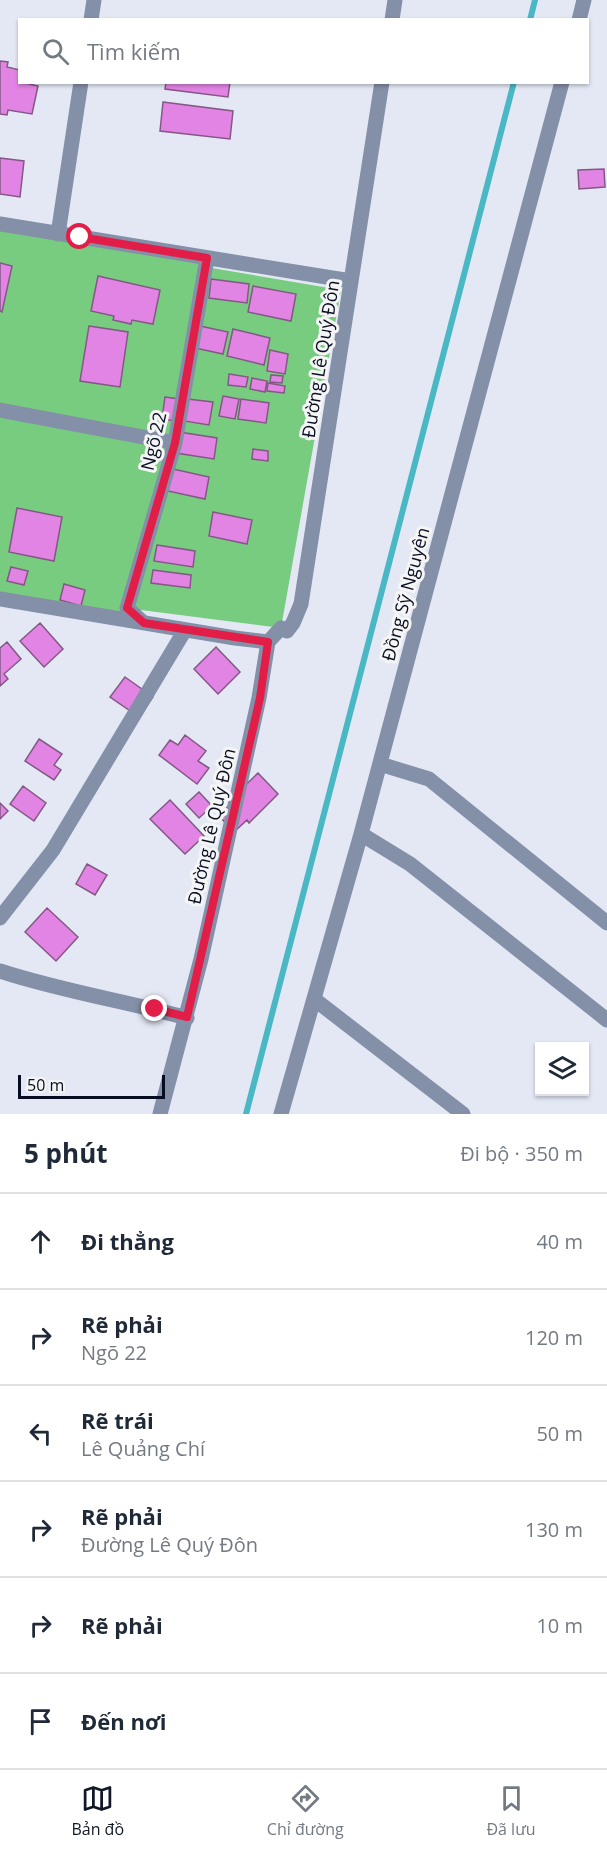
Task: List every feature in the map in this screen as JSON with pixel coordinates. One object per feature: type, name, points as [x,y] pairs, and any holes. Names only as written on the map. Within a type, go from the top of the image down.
[{"type":"street","points":[[91,18],[94,0]]},
{"type":"street","points":[[392,18],[395,0]]},
{"type":"street","points":[[580,18],[584,0]]},
{"type":"street","points":[[58,234],[81,84]]},
{"type":"street","name":"Đường Lê Quý Đôn","points":[[160,1114],[187,1017],[260,698],[268,642],[281,628],[287,631],[301,604],[382,84]]},
{"type":"street","name":"Đồng Sỹ Nguyên","points":[[281,1114],[361,834],[561,84]]},
{"type":"street","points":[[0,224],[351,281]]},
{"type":"street","name":"Ngõ 22","points":[[144,623],[127,608],[175,443],[207,258]]},
{"type":"street","points":[[0,410],[175,443]]},
{"type":"street","points":[[0,599],[268,642]]},
{"type":"street","points":[[0,613],[19,602]]},
{"type":"street","points":[[0,918],[53,850],[185,630]]},
{"type":"street","points":[[380,764],[429,779],[607,923]]},
{"type":"street","points":[[361,834],[410,864],[607,1020]]},
{"type":"street","points":[[0,971],[44,984],[139,1004],[187,1017]]},
{"type":"street","points":[[314,999],[463,1114]]},
{"type":"green space","points":[[0,227],[206,264],[212,268],[341,290],[281,628],[141,610],[138,622],[0,599]]},
{"type":"building","points":[[0,61],[8,62],[7,67],[18,70],[18,84],[38,86],[32,114],[8,110],[7,115],[0,114]]},
{"type":"building","points":[[166,84],[230,84],[228,97],[165,89]]},
{"type":"building","points":[[163,102],[233,111],[230,139],[160,131]]},
{"type":"building","points":[[0,158],[24,161],[20,197],[0,194]]},
{"type":"building","points":[[604,169],[605,187],[579,189],[578,170]]},
{"type":"building","points":[[0,263],[12,266],[2,312],[0,311]]},
{"type":"building","points":[[98,276],[160,290],[153,324],[132,320],[131,324],[113,320],[114,316],[91,311]]},
{"type":"building","points":[[211,279],[249,284],[247,303],[209,298]]},
{"type":"building","points":[[253,286],[296,294],[291,321],[248,312]]},
{"type":"building","points":[[89,326],[128,332],[120,387],[80,381]]},
{"type":"building","points":[[200,326],[228,332],[223,354],[195,348]]},
{"type":"building","points":[[233,329],[270,338],[264,365],[227,356]]},
{"type":"building","points":[[270,350],[288,354],[285,374],[267,371]]},
{"type":"building","points":[[229,374],[248,377],[246,387],[228,385]]},
{"type":"building","points":[[271,375],[283,376],[282,383],[270,382]]},
{"type":"building","points":[[252,378],[267,381],[265,392],[250,389]]},
{"type":"building","points":[[268,383],[285,386],[284,393],[267,391]]},
{"type":"building","points":[[223,396],[239,399],[235,419],[219,416]]},
{"type":"building","points":[[165,397],[179,399],[176,421],[162,419]]},
{"type":"building","points":[[187,399],[213,402],[209,425],[184,421]]},
{"type":"building","points":[[241,399],[269,403],[266,423],[238,419]]},
{"type":"building","points":[[179,432],[217,438],[214,459],[176,453]]},
{"type":"building","points":[[253,449],[268,451],[268,461],[252,459]]},
{"type":"building","points":[[173,469],[209,477],[205,499],[168,491]]},
{"type":"building","points":[[17,508],[62,517],[54,561],[9,552]]},
{"type":"building","points":[[213,512],[252,520],[247,544],[209,536]]},
{"type":"building","points":[[157,545],[195,551],[193,567],[154,561]]},
{"type":"building","points":[[11,567],[28,571],[24,585],[7,581]]},
{"type":"building","points":[[153,570],[191,575],[190,588],[151,583]]},
{"type":"building","points":[[64,584],[85,590],[81,606],[60,600]]},
{"type":"building","points":[[40,623],[63,649],[44,667],[20,641]]},
{"type":"building","points":[[7,642],[21,659],[4,674],[8,679],[0,686],[0,648]]},
{"type":"building","points":[[216,647],[240,672],[218,694],[194,669]]},
{"type":"building","points":[[125,677],[153,697],[139,717],[110,697]]},
{"type":"building","points":[[185,735],[206,751],[198,761],[209,768],[197,784],[159,755],[170,740],[178,745]]},
{"type":"building","points":[[39,739],[62,754],[54,765],[61,770],[54,780],[25,761]]},
{"type":"building","points":[[258,773],[278,794],[249,823],[247,820],[234,832],[219,816],[232,802],[230,800]]},
{"type":"building","points":[[23,786],[46,803],[34,821],[10,804]]},
{"type":"building","points":[[199,792],[212,806],[199,818],[186,804]]},
{"type":"building","points":[[170,800],[204,836],[185,854],[150,819]]},
{"type":"building","points":[[0,803],[8,811],[0,819]]},
{"type":"building","points":[[87,864],[107,875],[95,895],[76,884]]},
{"type":"building","points":[[47,908],[78,937],[56,961],[25,932]]},
{"type":"waterway","points":[[530,18],[535,0]]},
{"type":"waterway","points":[[246,1114],[513,84]]},
{"type":"route","points":[[80,237],[207,258],[175,443],[127,608],[144,623],[268,642],[260,698],[187,1017],[155,1009]]}]
